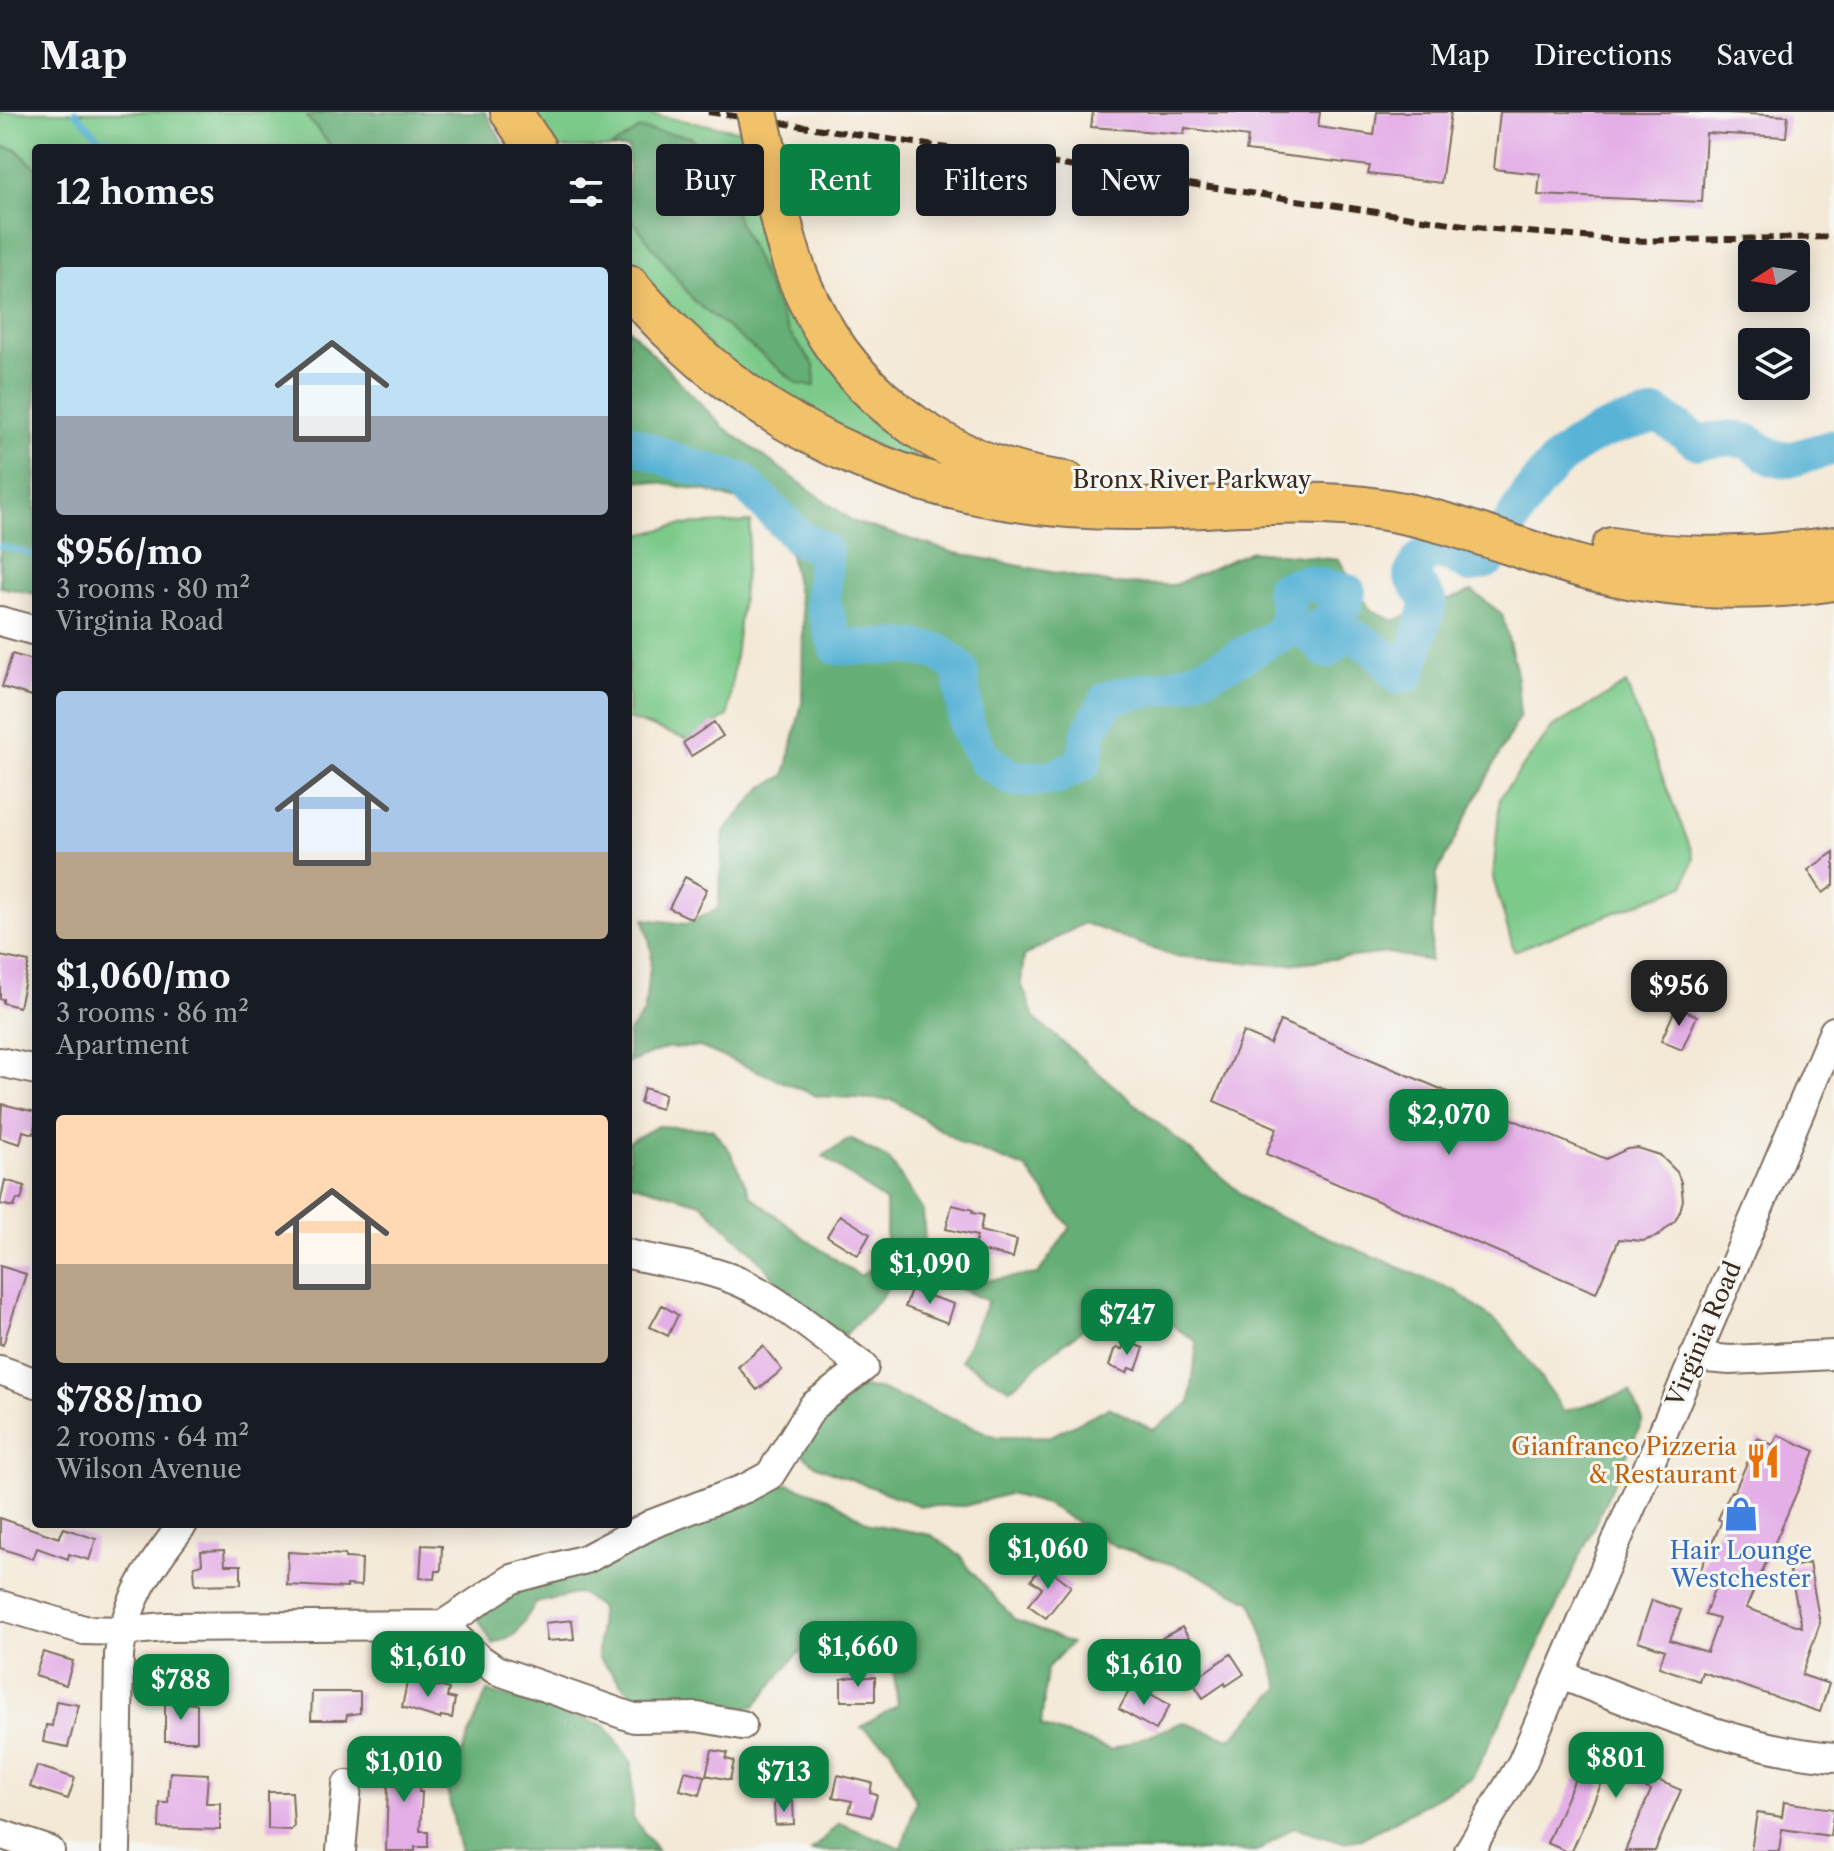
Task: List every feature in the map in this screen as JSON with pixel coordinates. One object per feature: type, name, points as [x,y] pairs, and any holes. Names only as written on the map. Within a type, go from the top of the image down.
[{"type":"highway","name":"Bronx River Parkway","points":[[757,112],[801,284],[816,317],[856,374],[885,403],[913,426],[959,452],[1008,471],[1078,483],[1131,486],[1337,480],[1418,492],[1478,521],[1543,542],[1612,574],[1683,586],[1756,587],[1834,580]]},
{"type":"highway","name":"Bronx River Parkway","points":[[632,289],[682,343],[754,401],[831,445],[923,481],[994,497],[1084,508],[1139,509],[1300,502],[1353,505],[1424,517],[1478,521]]},
{"type":"highway","name":"Bronx River Parkway","points":[[1543,542],[1685,556],[1756,555],[1834,547]]},
{"type":"street","points":[[0,621],[32,630]]},
{"type":"street","name":"Virginia Road","points":[[1469,1851],[1522,1763],[1834,1031]]},
{"type":"street","points":[[0,1062],[32,1069]]},
{"type":"street","points":[[0,1605],[84,1630],[443,1625],[512,1579],[586,1559],[652,1524],[746,1488],[770,1475],[813,1406],[864,1367],[743,1283],[632,1255]]},
{"type":"street","points":[[1694,1357],[1730,1360],[1834,1355]]},
{"type":"street","points":[[0,1370],[32,1382]]},
{"type":"street","points":[[116,1851],[122,1631],[131,1602],[157,1558],[180,1528]]},
{"type":"street","points":[[443,1625],[496,1670],[634,1718],[711,1717],[742,1725]]},
{"type":"street","points":[[1561,1675],[1674,1720],[1738,1738],[1834,1757]]},
{"type":"street","points":[[341,1851],[347,1785]]},
{"type":"street","points":[[0,1834],[50,1851]]},
{"type":"green space","points":[[0,112],[326,112],[307,117],[330,144],[32,144],[32,164],[16,149],[0,146]]},
{"type":"green space","points":[[326,112],[485,112],[504,144],[330,144],[307,117]]},
{"type":"green space","points":[[527,112],[635,112],[743,131],[746,144],[656,144],[656,216],[759,216],[756,230],[820,353],[917,445],[914,458],[903,460],[749,384],[683,321],[632,265],[632,144],[550,144]]},
{"type":"green space","points":[[640,129],[691,137],[696,144],[656,144],[656,216],[736,216],[788,331],[814,365],[815,386],[798,384],[694,301],[632,220],[632,144],[616,144]]},
{"type":"green space","points":[[0,146],[16,149],[32,164],[32,593],[0,587]]},
{"type":"green space","points":[[632,332],[722,426],[854,522],[955,553],[1112,584],[1174,585],[1251,551],[1339,560],[1370,609],[1393,621],[1472,591],[1502,614],[1516,669],[1520,715],[1437,873],[1430,961],[1389,953],[1278,965],[1173,956],[1084,923],[1024,956],[1021,983],[1035,1019],[1258,1208],[1456,1291],[1506,1330],[1564,1411],[1630,1392],[1643,1420],[1532,1660],[1472,1778],[1361,1839],[1343,1842],[1294,1827],[1258,1851],[811,1851],[839,1823],[902,1848],[916,1801],[890,1748],[861,1727],[898,1705],[892,1661],[841,1638],[797,1654],[755,1706],[717,1710],[635,1699],[598,1657],[600,1608],[580,1593],[536,1603],[515,1635],[493,1644],[477,1617],[521,1586],[568,1575],[683,1526],[764,1486],[789,1484],[828,1498],[871,1524],[931,1535],[960,1555],[1015,1620],[1071,1643],[1047,1668],[1041,1726],[1111,1750],[1183,1722],[1230,1739],[1280,1688],[1252,1602],[1189,1570],[1115,1546],[1046,1504],[1008,1494],[965,1506],[920,1506],[817,1466],[801,1453],[808,1429],[861,1388],[879,1389],[997,1437],[1051,1436],[1109,1407],[1153,1430],[1190,1403],[1197,1342],[1127,1296],[1050,1354],[1010,1389],[961,1360],[988,1301],[906,1266],[845,1335],[804,1315],[754,1254],[701,1203],[632,1184],[632,1140],[658,1126],[712,1129],[730,1151],[751,1196],[860,1276],[886,1258],[886,1202],[823,1156],[850,1139],[889,1159],[923,1211],[926,1257],[981,1281],[1038,1274],[1070,1227],[1027,1169],[963,1144],[893,1100],[817,1096],[700,1047],[666,1048],[632,1061],[632,1028],[644,1013],[652,952],[644,919],[686,924],[718,909],[724,832],[762,788],[785,775],[802,703],[803,619],[790,554],[750,504],[708,491],[639,480],[632,482]]},
{"type":"green space","points":[[751,522],[728,716],[688,740],[632,720],[632,537],[679,525]]},
{"type":"green space","points":[[1626,684],[1694,857],[1684,886],[1514,951],[1493,878],[1500,797],[1553,727]]},
{"type":"green space","points":[[487,1691],[605,1725],[632,1763],[633,1818],[658,1851],[460,1851],[447,1790]]},
{"type":"building","points":[[1093,112],[1320,112],[1318,127],[1374,135],[1377,112],[1451,112],[1441,183],[1368,174],[1370,166],[1246,151],[1248,137],[1185,128],[1184,134],[1091,127]]},
{"type":"building","points":[[1500,112],[1707,112],[1788,116],[1786,137],[1706,133],[1702,202],[1538,195],[1540,174],[1494,169]]},
{"type":"building","points":[[12,654],[32,660],[32,696],[2,687]]},
{"type":"building","points":[[714,722],[723,736],[691,756],[683,743]]},
{"type":"building","points":[[1834,852],[1834,885],[1823,893],[1808,870]]},
{"type":"building","points":[[685,877],[707,889],[692,919],[669,908]]},
{"type":"building","points":[[0,956],[29,962],[19,1007],[3,1003],[0,999]]},
{"type":"building","points":[[1676,1007],[1697,1016],[1682,1050],[1661,1041]]},
{"type":"building","points":[[1280,1021],[1606,1159],[1627,1149],[1638,1148],[1660,1155],[1677,1172],[1681,1182],[1683,1200],[1680,1211],[1675,1221],[1658,1236],[1643,1241],[1619,1239],[1596,1293],[1266,1154],[1277,1128],[1214,1101],[1243,1032],[1270,1044]]},
{"type":"building","points":[[644,1088],[665,1094],[661,1109],[640,1103]]},
{"type":"building","points":[[2,1104],[32,1111],[32,1133],[23,1131],[20,1144],[0,1138]]},
{"type":"building","points":[[5,1180],[25,1186],[21,1200],[17,1199],[14,1207],[0,1204]]},
{"type":"building","points":[[952,1205],[983,1215],[980,1231],[1017,1240],[1013,1258],[974,1249],[977,1236],[946,1229]]},
{"type":"building","points":[[840,1215],[870,1234],[858,1255],[827,1236]]},
{"type":"building","points":[[0,1266],[26,1274],[3,1345],[0,1344]]},
{"type":"building","points":[[911,1290],[954,1304],[948,1323],[905,1307]]},
{"type":"building","points":[[662,1305],[678,1315],[668,1336],[650,1327]]},
{"type":"building","points":[[1125,1341],[1144,1348],[1136,1370],[1129,1368],[1127,1373],[1109,1366],[1114,1350],[1122,1349]]},
{"type":"building","points":[[763,1346],[782,1370],[757,1390],[738,1367]]},
{"type":"building","points":[[1778,1435],[1815,1451],[1746,1608],[1802,1627],[1789,1568],[1809,1563],[1820,1623],[1802,1675],[1829,1684],[1820,1712],[1702,1672],[1699,1681],[1659,1667],[1665,1650],[1638,1641],[1652,1600],[1681,1610],[1670,1640],[1707,1652],[1719,1619],[1705,1615],[1717,1581],[1699,1573],[1722,1521],[1718,1519],[1758,1438],[1773,1445]]},
{"type":"building","points":[[0,1518],[59,1538],[64,1528],[96,1539],[89,1560],[69,1554],[68,1559],[37,1548],[33,1559],[0,1548]]},
{"type":"building","points":[[422,1545],[442,1546],[441,1571],[436,1571],[435,1579],[420,1578]]},
{"type":"building","points":[[224,1550],[225,1565],[241,1565],[241,1584],[195,1585],[194,1566],[202,1564],[201,1551]]},
{"type":"building","points":[[288,1552],[362,1559],[361,1586],[287,1585]]},
{"type":"building","points":[[1043,1564],[1071,1586],[1046,1618],[1028,1605],[1042,1588],[1031,1580]]},
{"type":"building","points":[[572,1620],[574,1639],[547,1641],[545,1623]]},
{"type":"building","points":[[1182,1627],[1192,1643],[1171,1654],[1162,1638]]},
{"type":"building","points":[[43,1652],[73,1661],[66,1685],[35,1676]]},
{"type":"building","points":[[1231,1654],[1244,1674],[1203,1698],[1192,1681]]},
{"type":"building","points":[[875,1677],[875,1701],[841,1701],[841,1679]]},
{"type":"building","points":[[408,1678],[449,1689],[447,1697],[455,1699],[452,1718],[441,1716],[440,1719],[402,1707]]},
{"type":"building","points":[[1133,1684],[1170,1705],[1156,1730],[1119,1709]]},
{"type":"building","points":[[312,1692],[360,1692],[360,1713],[347,1715],[346,1720],[311,1720]]},
{"type":"building","points":[[56,1701],[79,1705],[68,1747],[43,1742],[46,1725],[52,1726]]},
{"type":"building","points":[[165,1704],[197,1704],[197,1741],[165,1741]]},
{"type":"building","points":[[1616,1746],[1662,1766],[1657,1780],[1681,1790],[1655,1851],[1625,1851],[1651,1790],[1607,1771],[1572,1851],[1547,1843],[1587,1751],[1610,1760]]},
{"type":"building","points":[[389,1748],[414,1748],[415,1783],[420,1783],[419,1792],[422,1792],[420,1831],[428,1831],[428,1847],[415,1847],[415,1851],[386,1851]]},
{"type":"building","points":[[712,1750],[728,1753],[726,1759],[734,1761],[730,1780],[706,1775]]},
{"type":"building","points":[[37,1766],[75,1778],[68,1799],[30,1787]]},
{"type":"building","points":[[685,1771],[705,1776],[700,1795],[680,1790]]},
{"type":"building","points":[[170,1772],[208,1774],[206,1803],[220,1803],[220,1830],[159,1828],[160,1803],[168,1803]]},
{"type":"building","points":[[838,1775],[872,1783],[870,1793],[877,1795],[871,1817],[849,1812],[852,1801],[833,1797]]},
{"type":"building","points":[[268,1792],[292,1792],[294,1826],[291,1830],[268,1829]]},
{"type":"building","points":[[793,1802],[794,1824],[775,1825],[774,1803]]},
{"type":"building","points":[[1784,1802],[1834,1809],[1830,1836],[1782,1829],[1779,1851],[1751,1851],[1757,1813],[1782,1817]]},
{"type":"waterway","points":[[75,112],[101,140],[107,139],[112,144]]},
{"type":"waterway","points":[[632,444],[680,463],[741,480],[801,539],[825,551],[823,604],[837,647],[912,647],[939,652],[960,669],[967,728],[985,760],[1014,779],[1054,778],[1084,763],[1089,733],[1108,699],[1199,677],[1282,634],[1289,608],[1283,589],[1306,583],[1348,592],[1344,606],[1310,635],[1327,651],[1345,633],[1375,650],[1399,676],[1408,674],[1429,602],[1411,575],[1422,558],[1440,553],[1470,565],[1489,560],[1518,510],[1554,464],[1584,441],[1602,432],[1659,415],[1698,442],[1731,438],[1749,442],[1773,458],[1789,460],[1834,447]]},
{"type":"waterway","points":[[0,546],[32,554]]},
{"type":"railway","points":[[708,112],[1484,228],[1628,241],[1834,237]]},
{"type":"place","name":"Gianfranco Pizzeria & Restaurant","points":[[1763,1461]]},
{"type":"place","name":"Hair Lounge Westchester","points":[[1741,1514]]}]
